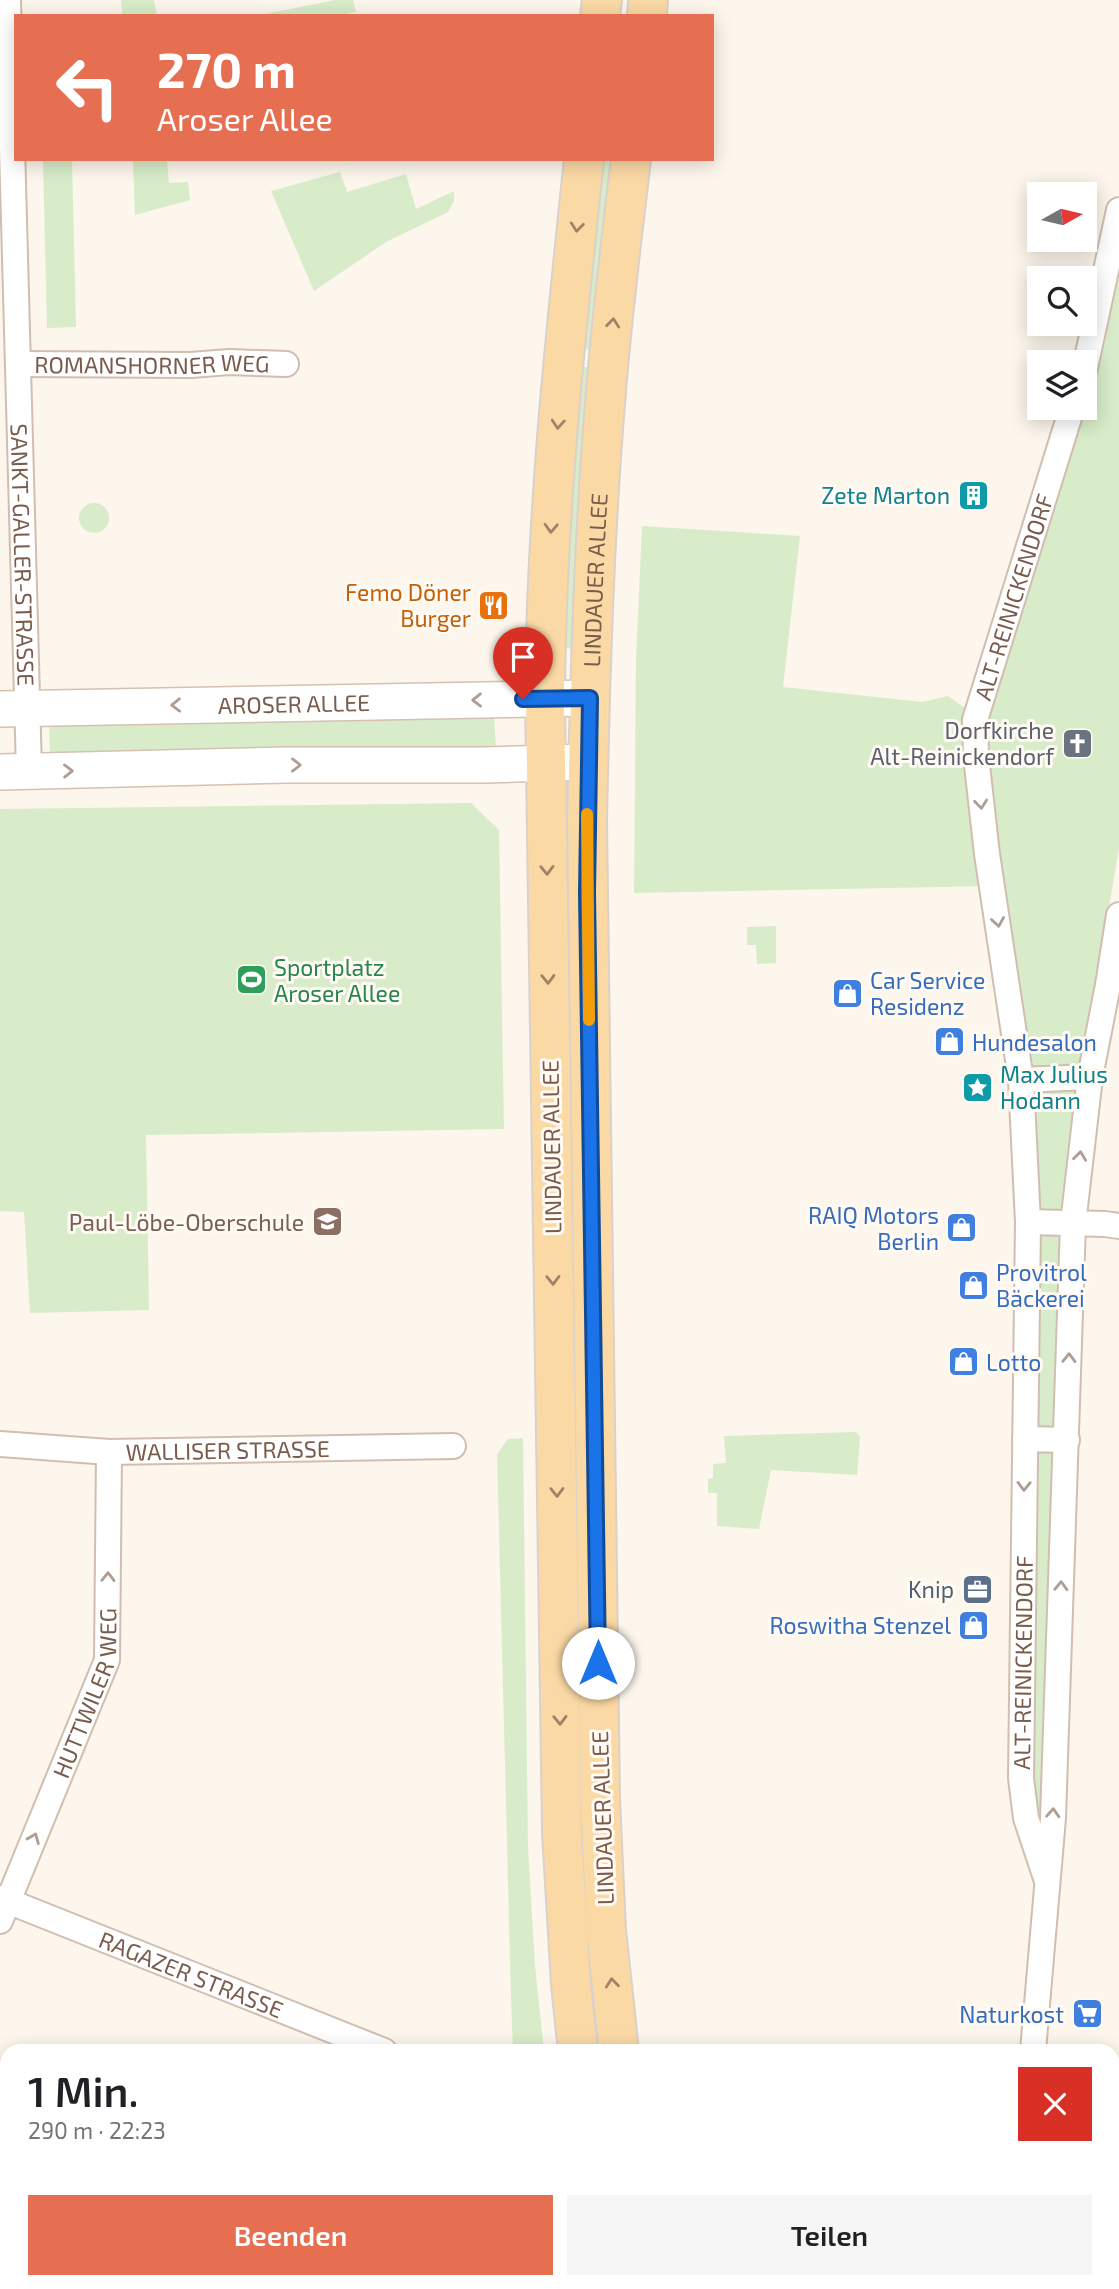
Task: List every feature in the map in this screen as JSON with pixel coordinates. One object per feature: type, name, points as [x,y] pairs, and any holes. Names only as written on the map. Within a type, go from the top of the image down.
[{"type":"main road","name":"LINDAUER ALLEE","points":[[577,2044],[562,1832],[545,699],[553,490],[563,356],[584,161]]},
{"type":"main road","name":"LINDAUER ALLEE","points":[[618,2044],[606,1930],[600,1799],[587,893],[590,658],[602,450],[631,161]]},
{"type":"main road","name":"AROSER ALLEE","points":[[13,708],[590,698]]},
{"type":"main road","points":[[15,772],[272,765],[588,762]]},
{"type":"street","name":"SANKT-GALLER-STRASSE","points":[[8,0],[8,308],[19,364],[13,708],[15,772]]},
{"type":"street","points":[[1089,350],[1119,210]]},
{"type":"street","name":"ROMANSHORNER WEG","points":[[19,364],[286,364]]},
{"type":"street","name":"ALT-REINICKENDORF","points":[[1047,1881],[1022,1799],[1028,1222],[1021,1080],[987,854],[976,756],[975,715],[1068,420]]},
{"type":"street","name":"ALT-REINICKENDORF","points":[[1033,2044],[1053,1818],[1073,1224],[1090,1077],[1118,925]]},
{"type":"street","points":[[1021,1080],[1090,1077]]},
{"type":"street","points":[[1028,1222],[1119,1226]]},
{"type":"street","points":[[1025,1439],[1066,1440]]},
{"type":"street","name":"WALLISER STRASSE","points":[[0,1444],[109,1452],[453,1446]]},
{"type":"street","name":"HUTTWILER WEG","points":[[3,1907],[107,1660],[109,1452]]},
{"type":"street","name":"RAGAZER STRASSE","points":[[3,1907],[365,2044]]},
{"type":"green space","points":[[121,0],[154,0],[157,14],[122,14]]},
{"type":"green space","points":[[335,0],[353,0],[356,12],[348,14],[265,14]]},
{"type":"green space","points":[[43,161],[72,161],[76,327],[47,328]]},
{"type":"green space","points":[[133,161],[167,161],[169,183],[188,182],[190,200],[135,215]]},
{"type":"green space","points":[[596,161],[622,161],[600,351],[575,348]]},
{"type":"green space","points":[[340,172],[347,192],[406,174],[416,209],[454,191],[454,201],[448,212],[386,242],[314,291],[271,191]]},
{"type":"green space","points":[[1119,267],[1119,848],[1085,1051],[1042,1810],[1036,1807],[1033,1794],[1027,1051],[989,768],[990,712],[999,673],[1082,420],[1097,420],[1097,373]]},
{"type":"green space","points":[[573,366],[598,368],[580,649],[557,648]]},
{"type":"green space","points":[[94,503],[104,508],[109,518],[104,528],[94,533],[84,528],[79,518],[84,508]]},
{"type":"green space","points":[[642,526],[800,536],[783,687],[922,702],[948,696],[975,715],[992,886],[634,893],[636,658]]},
{"type":"green space","points":[[494,713],[496,749],[50,751],[49,722]]},
{"type":"green space","name":"Sportplatz Aroser Allee","points":[[471,803],[499,830],[504,1129],[146,1135],[149,1310],[30,1313],[24,1212],[0,1211],[0,809]]},
{"type":"green space","points":[[776,926],[776,963],[757,964],[756,945],[747,945],[747,927]]},
{"type":"green space","points":[[856,1432],[860,1437],[857,1475],[771,1470],[759,1529],[717,1526],[717,1493],[708,1493],[708,1479],[713,1478],[713,1464],[726,1463],[724,1436]]},
{"type":"green space","points":[[523,1438],[528,1847],[535,1966],[543,2044],[513,2044],[497,1454],[508,1439]]},
{"type":"slow traffic","points":[[587,814],[589,1020]]},
{"type":"place","name":"Zete Marton","points":[[973,495]]},
{"type":"place","name":"Femo Döner Burger","points":[[494,605]]},
{"type":"place","name":"Dorfkirche Alt-Reinickendorf","points":[[1077,743]]},
{"type":"place","name":"Sportplatz Aroser Allee","points":[[251,980]]},
{"type":"place","name":"Car Service Residenz","points":[[847,993]]},
{"type":"place","name":"Hundesalon","points":[[949,1042]]},
{"type":"place","name":"Max Julius Hodann","points":[[977,1087]]},
{"type":"place","name":"Paul-Löbe-Oberschule","points":[[327,1222]]},
{"type":"place","name":"RAIQ Motors Berlin","points":[[962,1228]]},
{"type":"place","name":"Provitrol Bäckerei","points":[[973,1285]]},
{"type":"place","name":"Lotto","points":[[963,1362]]},
{"type":"place","name":"Knip","points":[[977,1589]]},
{"type":"place","name":"Roswitha Stenzel","points":[[974,1625]]},
{"type":"place","name":"Naturkost","points":[[1087,2014]]},
{"type":"route","points":[[523,699],[590,698],[587,893],[598,1663]]}]
